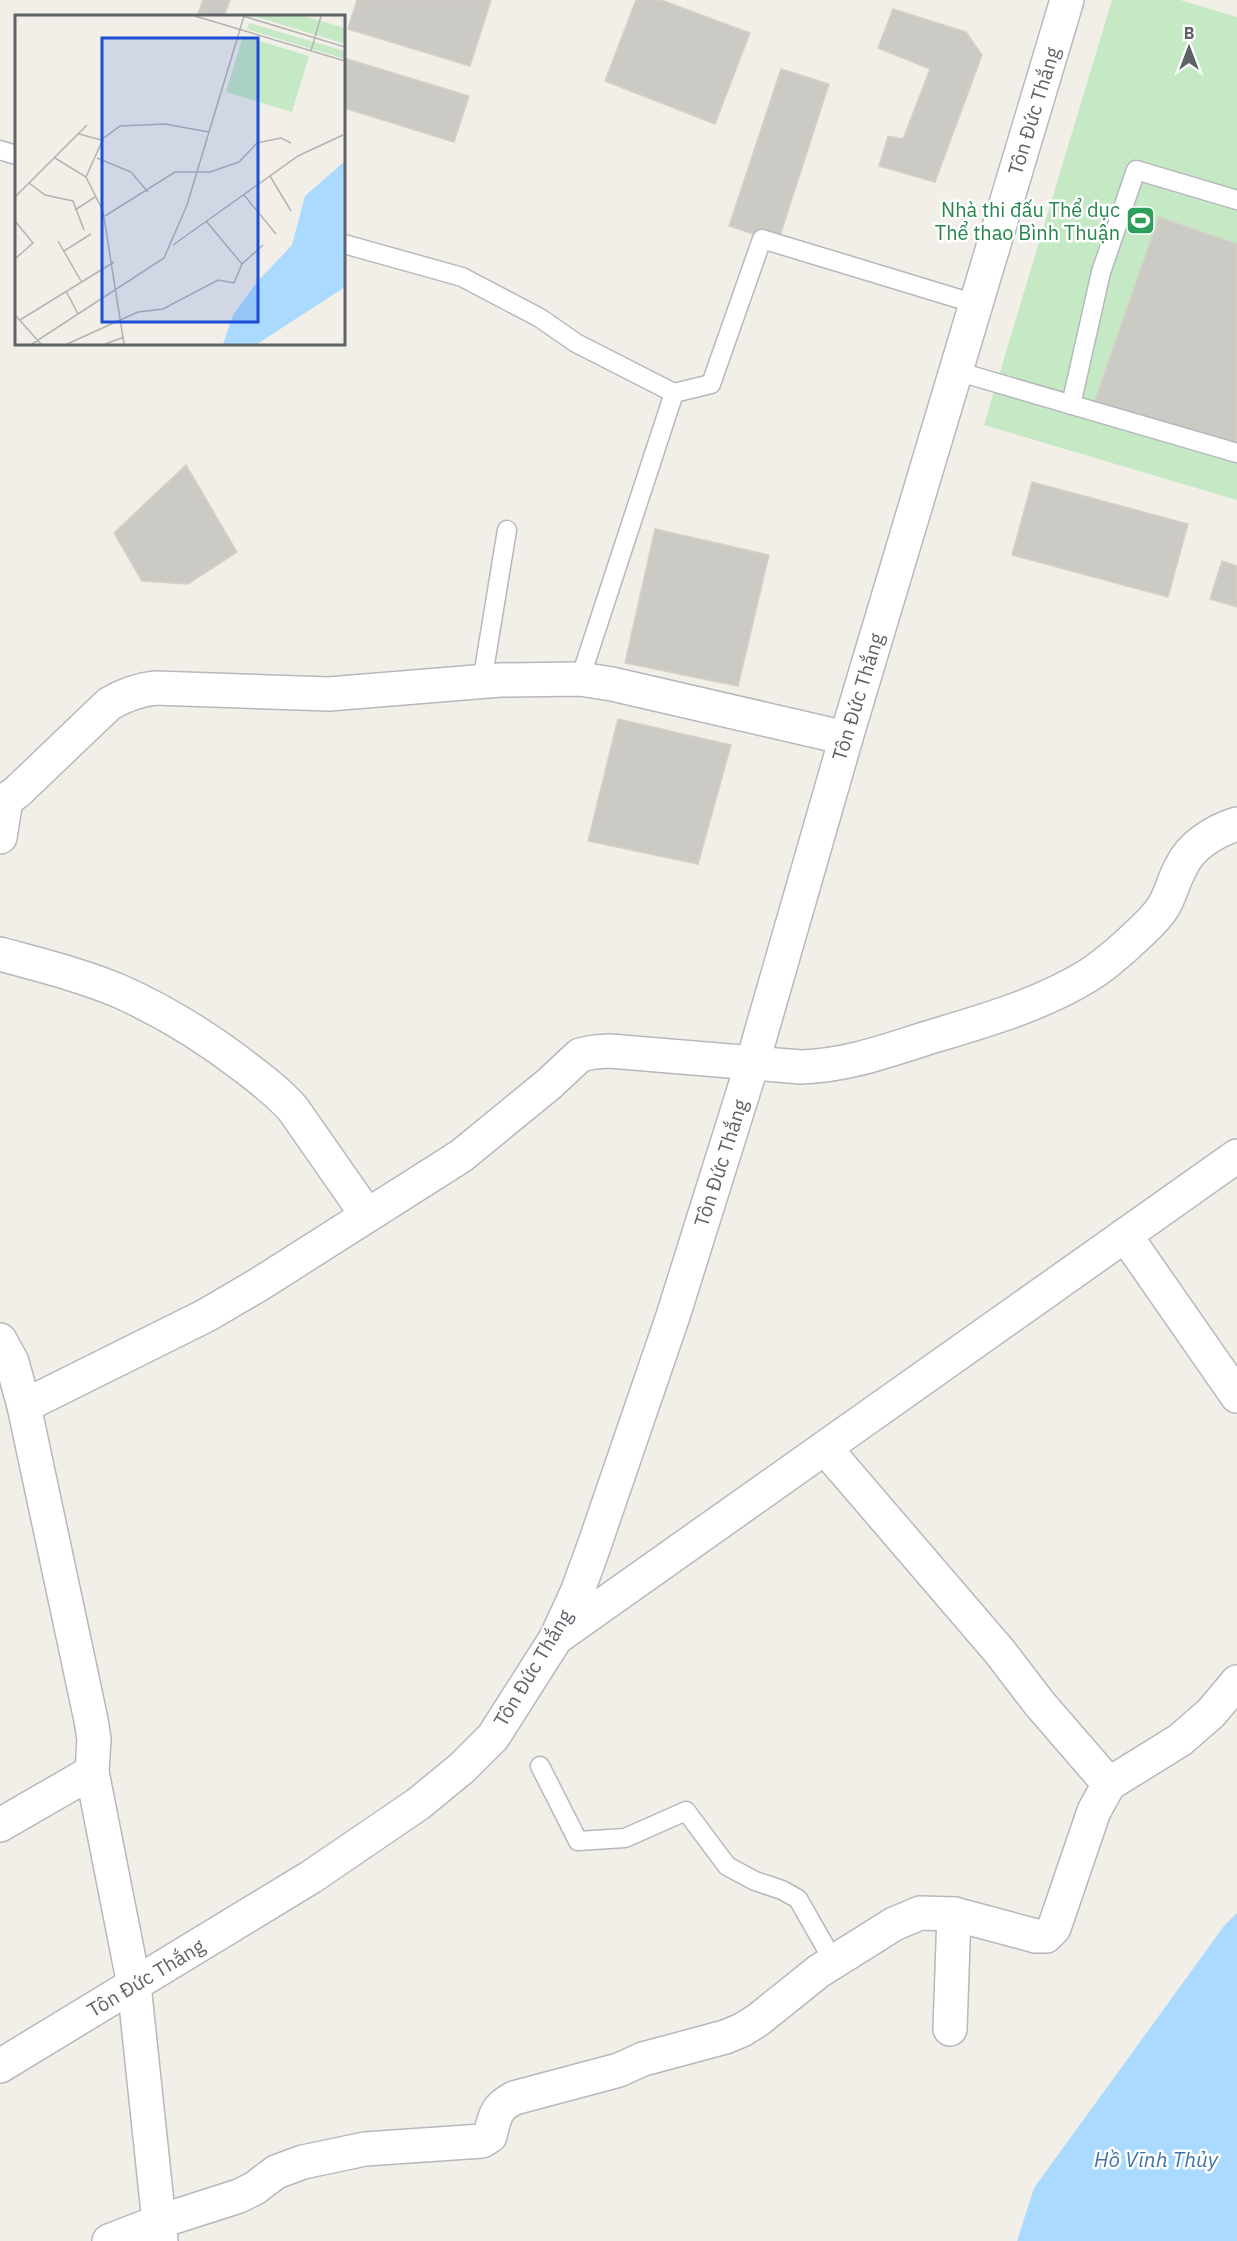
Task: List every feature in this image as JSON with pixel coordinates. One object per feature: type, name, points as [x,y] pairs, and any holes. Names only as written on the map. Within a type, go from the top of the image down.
[{"type":"street","name":"Tôn Đức Thắng","points":[[0,2066],[310,1877],[418,1804],[462,1768],[493,1737],[556,1638],[578,1590],[598,1535],[673,1316],[753,1061],[846,738],[1067,0]]},
{"type":"street","points":[[0,837],[3,800],[17,792],[109,704],[141,689],[155,687],[329,694],[482,682],[580,679],[612,684],[846,738]]},
{"type":"street","points":[[24,1406],[230,1302],[461,1156],[549,1084],[580,1055],[610,1051],[825,1066],[852,1061],[962,1028],[1015,1009],[1065,987],[1107,963],[1153,920],[1168,901],[1186,857],[1202,841],[1237,824]]},
{"type":"street","points":[[0,954],[118,991],[167,1014],[227,1053],[287,1102],[367,1215]]},
{"type":"street","points":[[556,1638],[1237,1156]]},
{"type":"street","points":[[1125,1235],[1237,1396]]},
{"type":"street","points":[[0,1340],[12,1362],[24,1406],[91,1720],[94,1739],[92,1772],[134,1985],[160,2231]]},
{"type":"street","points":[[825,1448],[1110,1784]]},
{"type":"street","points":[[109,2241],[160,2231],[239,2196],[255,2188],[276,2172],[303,2162],[365,2150],[482,2141],[490,2136],[501,2104],[514,2098],[619,2070],[643,2059],[725,2037],[742,2030],[819,1971],[894,1924],[920,1913],[954,1914],[1036,1936],[1046,1936],[1053,1928],[1094,1811],[1110,1784],[1180,1740],[1211,1713],[1237,1682]]},
{"type":"street","points":[[0,1825],[92,1772]]},
{"type":"street","points":[[950,2029],[954,1914]]},
{"type":"lane","points":[[0,150],[15,155]]},
{"type":"lane","points":[[1071,405],[1101,272],[1136,170],[1237,200]]},
{"type":"lane","points":[[345,244],[462,277],[540,318],[576,343],[674,393],[711,384],[762,239],[976,304]]},
{"type":"lane","points":[[956,371],[1237,453]]},
{"type":"lane","points":[[580,679],[674,393]]},
{"type":"lane","points":[[482,682],[507,530]]},
{"type":"lane","points":[[540,1766],[578,1841],[625,1838],[686,1811],[727,1866],[755,1881],[782,1890],[798,1899],[834,1962]]},
{"type":"green space","name":"Nhà thi đấu Thể dục Thể thao Bình Thuận","points":[[1112,0],[1180,0],[1237,17],[1237,500],[984,425]]},
{"type":"water","name":"Hồ Vĩnh Thủy","points":[[1237,1913],[1237,2241],[1017,2241],[1034,2188],[1224,1926]]},
{"type":"building","points":[[203,0],[230,0],[224,15],[197,15]]},
{"type":"building","points":[[357,0],[491,0],[470,66],[348,29]]},
{"type":"building","points":[[636,0],[661,0],[750,33],[715,124],[605,81]]},
{"type":"building","points":[[893,9],[966,32],[982,55],[935,182],[879,166],[888,136],[903,139],[930,69],[878,48]]},
{"type":"building","points":[[345,58],[469,96],[454,142],[345,108]]},
{"type":"building","points":[[781,69],[829,84],[778,242],[729,226]]},
{"type":"building","points":[[1159,217],[1237,244],[1237,452],[1094,403]]},
{"type":"building","points":[[186,465],[237,552],[188,584],[142,581],[114,533]]},
{"type":"building","points":[[1032,482],[1188,524],[1168,597],[1012,555]]},
{"type":"building","points":[[655,529],[769,555],[738,686],[625,663]]},
{"type":"building","points":[[1222,561],[1237,566],[1237,607],[1210,599]]},
{"type":"building","points":[[618,719],[731,745],[698,864],[588,841]]},
{"type":"place","name":"Nhà thi đấu Thể dục Thể thao Bình Thuận","points":[[1141,221]]}]
